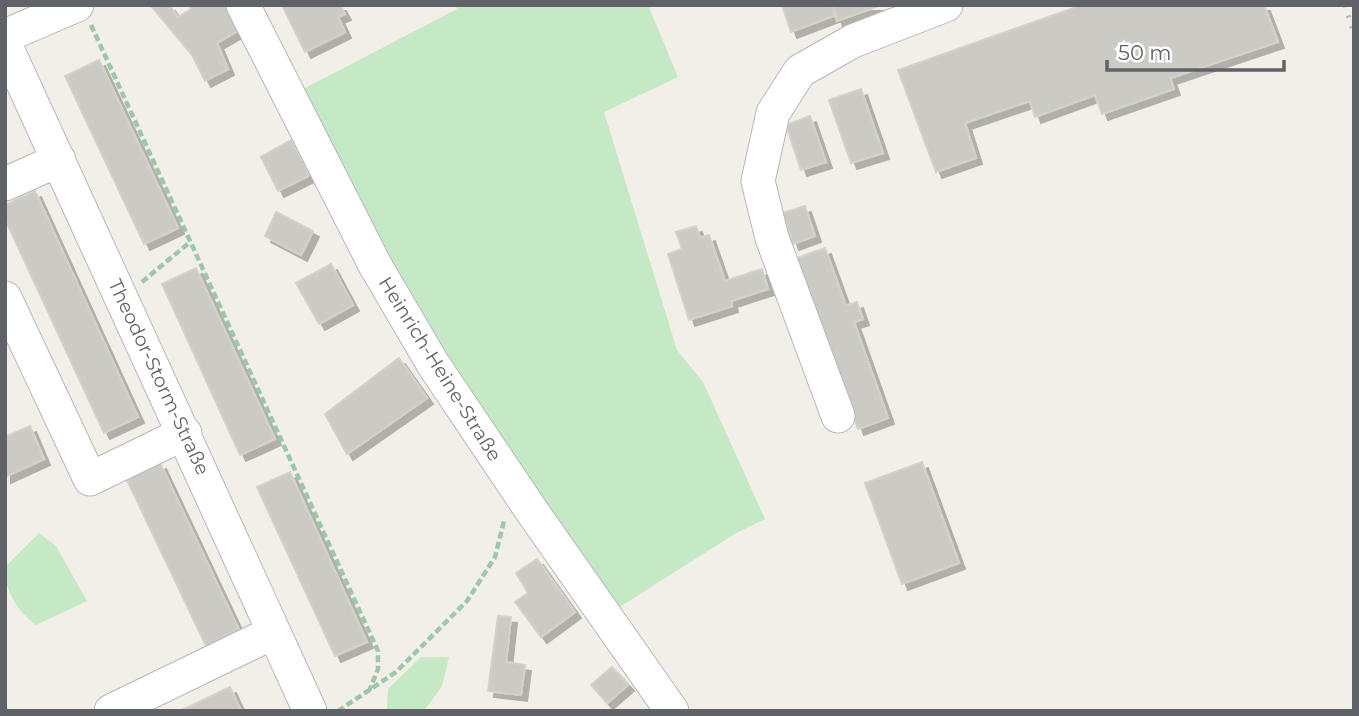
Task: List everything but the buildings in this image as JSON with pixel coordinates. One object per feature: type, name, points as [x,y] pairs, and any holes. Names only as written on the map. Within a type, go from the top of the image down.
[{"type":"street","name":"Heinrich-Heine-Straße","points":[[243,5],[374,265],[433,363],[529,507],[672,711]]},
{"type":"street","points":[[838,416],[772,238],[758,181],[773,113],[800,71],[853,41],[946,5]]},
{"type":"street","points":[[5,36],[82,11]]},
{"type":"street","name":"Theodor-Storm-Straße","points":[[5,44],[310,711]]},
{"type":"street","points":[[5,184],[59,160]]},
{"type":"street","points":[[5,298],[90,479],[185,433]]},
{"type":"street","points":[[111,711],[274,632]]},
{"type":"path","points":[[82,11],[378,651],[378,669],[369,691]]},
{"type":"path","points":[[122,298],[190,242]]},
{"type":"path","points":[[338,711],[396,672],[467,601],[495,557],[503,522],[529,507]]},
{"type":"green space","points":[[456,5],[648,5],[678,77],[604,112],[677,350],[703,382],[765,519],[736,533],[607,615],[470,417],[290,96],[457,9]]},
{"type":"green space","points":[[39,533],[56,546],[87,601],[36,625],[13,600],[5,567]]},
{"type":"green space","points":[[421,657],[449,657],[442,686],[424,711],[387,711],[388,689]]},
{"type":"railway","points":[[1345,5],[1354,34]]}]
